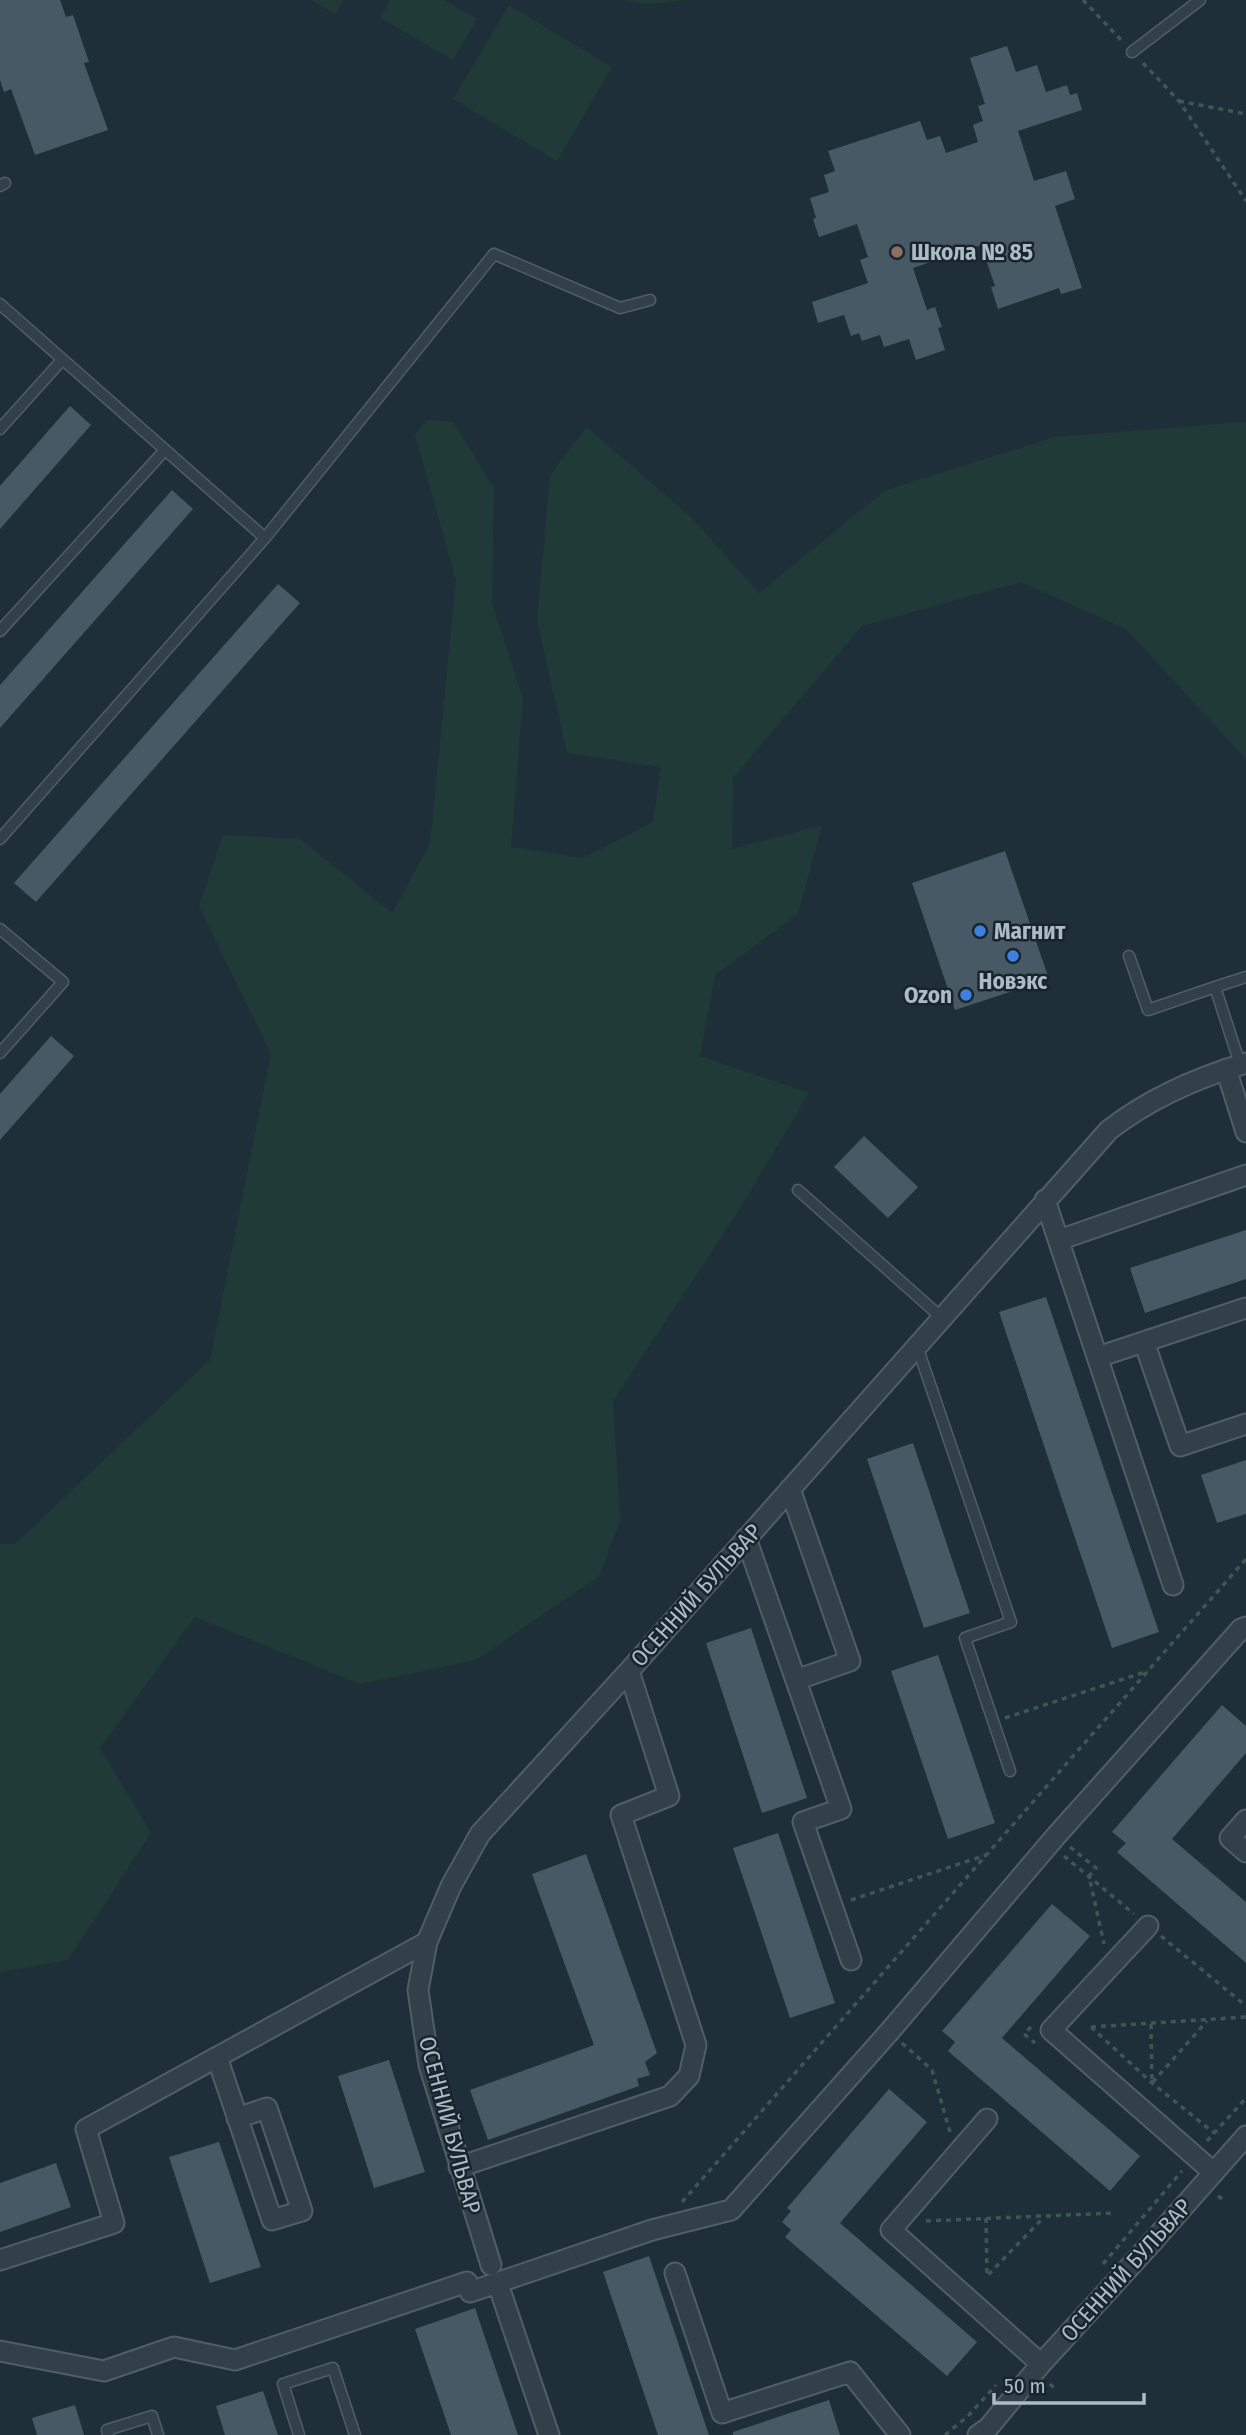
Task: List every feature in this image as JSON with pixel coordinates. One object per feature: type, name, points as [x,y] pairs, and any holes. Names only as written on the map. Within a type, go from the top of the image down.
[{"type":"street","points":[[1238,1065],[1246,1132]]},
{"type":"street","name":"ОСЕННИЙ БУЛЬВАР","points":[[491,2265],[429,2064],[418,1990],[427,1942],[451,1886],[480,1834],[629,1671],[1109,1130],[1132,1112],[1162,1095],[1238,1065]]},
{"type":"street","points":[[1059,1240],[1246,1175]]},
{"type":"street","points":[[1045,1200],[1173,1585]]},
{"type":"street","points":[[1098,1357],[1246,1308]]},
{"type":"street","points":[[1144,1342],[1180,1446],[1246,1424]]},
{"type":"street","points":[[790,1489],[850,1661],[796,1680]]},
{"type":"street","points":[[746,1538],[841,1809],[803,1822],[851,1960]]},
{"type":"street","points":[[0,2351],[104,2371],[174,2347],[235,2360],[467,2282],[470,2292],[652,2230],[731,2210],[890,2031],[1056,1836],[1241,1629],[1246,1627]]},
{"type":"street","points":[[459,2167],[670,2096],[689,2076],[696,2045],[621,1815],[669,1796],[629,1671]]},
{"type":"street","points":[[1246,1820],[1230,1838],[1246,1852]]},
{"type":"street","points":[[1149,1926],[1051,2030],[1213,2172]]},
{"type":"street","points":[[0,2260],[114,2223],[86,2129],[427,1942]]},
{"type":"street","points":[[217,2057],[237,2118],[272,2220],[302,2211],[267,2108],[237,2118]]},
{"type":"street","points":[[987,2119],[891,2230],[1041,2364]]},
{"type":"street","name":"ОСЕННИЙ БУЛЬВАР","points":[[978,2435],[988,2427],[1041,2364],[1246,2136]]},
{"type":"street","points":[[675,2273],[722,2413],[850,2372],[900,2435]]},
{"type":"street","points":[[499,2287],[549,2435]]},
{"type":"lane","points":[[1132,52],[1200,0]]},
{"type":"lane","points":[[0,839],[265,538],[494,254],[620,308],[650,300]]},
{"type":"lane","points":[[0,304],[265,538]]},
{"type":"lane","points":[[0,429],[62,360]]},
{"type":"lane","points":[[0,631],[165,450]]},
{"type":"lane","points":[[0,929],[63,982],[0,1053]]},
{"type":"lane","points":[[1129,956],[1148,1010],[1246,977]]},
{"type":"lane","points":[[1215,988],[1238,1065]]},
{"type":"lane","points":[[798,1190],[942,1318]]},
{"type":"lane","points":[[917,1346],[1011,1622],[965,1638],[1010,1771]]},
{"type":"lane","points":[[299,2435],[283,2384],[333,2368],[355,2435]]},
{"type":"lane","points":[[108,2435],[107,2430],[152,2416],[158,2435]]},
{"type":"path","points":[[1083,0],[1179,101],[1246,201]]},
{"type":"path","points":[[1179,101],[1246,114]]},
{"type":"path","points":[[681,2204],[1246,1559]]},
{"type":"path","points":[[993,1722],[1148,1671]]},
{"type":"path","points":[[1056,1836],[1096,1868],[1089,1876],[1104,1944]]},
{"type":"path","points":[[832,1907],[988,1855]]},
{"type":"path","points":[[1214,2133],[1091,2027],[1246,2017]]},
{"type":"path","points":[[1152,2082],[1207,2021]]},
{"type":"path","points":[[1151,2024],[1152,2082]]},
{"type":"path","points":[[890,2031],[932,2070],[957,2154]]},
{"type":"path","points":[[1137,2226],[1246,2098]]},
{"type":"path","points":[[924,2221],[1114,2213]]},
{"type":"path","points":[[986,2218],[987,2276],[1046,2216]]},
{"type":"path","points":[[945,2435],[968,2416]]},
{"type":"green space","points":[[310,0],[344,0],[335,14]]},
{"type":"green space","points":[[390,0],[444,0],[477,19],[453,60],[380,18]]},
{"type":"green space","points":[[620,0],[687,0],[647,4]]},
{"type":"green space","points":[[509,5],[612,67],[557,161],[453,99]]},
{"type":"green space","points":[[427,420],[453,422],[494,488],[492,603],[523,699],[511,847],[583,858],[653,822],[661,767],[567,753],[537,621],[550,475],[587,427],[694,520],[759,593],[886,490],[1055,437],[1246,422],[1246,759],[1126,629],[1021,582],[862,626],[733,778],[732,849],[822,825],[798,914],[715,975],[700,1056],[809,1093],[739,1210],[613,1401],[620,1521],[599,1576],[476,1660],[360,1684],[195,1617],[100,1748],[151,1833],[68,1960],[0,1972],[0,1544],[15,1544],[210,1360],[271,1054],[199,907],[223,835],[300,839],[392,913],[430,844],[456,580],[415,435]]},
{"type":"building","points":[[0,0],[60,0],[66,17],[73,15],[89,62],[84,63],[108,130],[35,155],[11,89],[4,92],[0,80]]},
{"type":"building","points":[[1007,46],[1016,72],[1037,65],[1046,92],[1067,85],[1070,95],[1077,93],[1082,110],[1018,131],[1034,181],[1066,171],[1075,199],[1055,206],[1082,288],[1061,294],[1059,288],[998,309],[991,287],[995,286],[981,245],[913,268],[927,310],[935,307],[942,327],[938,328],[945,350],[916,360],[909,339],[884,347],[880,335],[862,341],[859,333],[851,336],[844,315],[818,323],[812,302],[868,283],[860,260],[868,257],[857,224],[819,237],[813,219],[816,218],[810,198],[829,192],[824,175],[835,171],[828,151],[920,121],[927,140],[940,136],[946,153],[978,142],[973,125],[983,121],[978,106],[985,104],[970,58]]},
{"type":"building","points":[[70,406],[91,425],[0,529],[0,486]]},
{"type":"building","points":[[172,490],[193,509],[0,728],[0,685]]},
{"type":"building","points":[[278,584],[300,603],[36,902],[14,883]]},
{"type":"building","name":"Магнит","points":[[1005,851],[1049,979],[955,1010],[912,883]]},
{"type":"building","points":[[51,1036],[74,1056],[0,1140],[0,1094]]},
{"type":"building","points":[[864,1136],[918,1187],[888,1218],[834,1167]]},
{"type":"building","points":[[1246,1230],[1246,1279],[1145,1313],[1130,1268]]},
{"type":"building","points":[[1046,1297],[1159,1632],[1112,1648],[999,1312]]},
{"type":"building","points":[[913,1443],[970,1613],[924,1628],[867,1459]]},
{"type":"building","points":[[1246,1460],[1246,1514],[1217,1523],[1201,1475]]},
{"type":"building","points":[[751,1628],[807,1798],[762,1813],[706,1643]]},
{"type":"building","points":[[938,1655],[995,1823],[948,1839],[891,1671]]},
{"type":"building","points":[[1222,1705],[1246,1726],[1246,1753],[1172,1839],[1246,1902],[1246,1963],[1117,1852],[1126,1843],[1112,1832]]},
{"type":"building","points":[[778,1833],[835,2003],[790,2018],[733,1848]]},
{"type":"building","points":[[586,1854],[657,2053],[645,2062],[650,2075],[637,2079],[639,2086],[488,2140],[470,2090],[594,2045],[532,1874]]},
{"type":"building","points":[[1052,1904],[1090,1936],[1002,2038],[1140,2156],[1110,2191],[948,2051],[955,2042],[942,2031]]},
{"type":"building","points":[[389,2060],[425,2172],[374,2188],[338,2076]]},
{"type":"building","points":[[889,2089],[927,2122],[840,2223],[977,2342],[947,2376],[785,2237],[791,2230],[782,2222],[791,2211],[787,2208]]},
{"type":"building","points":[[219,2142],[261,2267],[210,2283],[169,2157]]},
{"type":"building","points":[[56,2163],[71,2207],[0,2232],[0,2183]]},
{"type":"building","points":[[649,2256],[709,2435],[658,2435],[603,2272]]},
{"type":"building","points":[[475,2308],[518,2435],[451,2435],[415,2329]]},
{"type":"building","points":[[263,2391],[278,2435],[225,2435],[216,2406]]},
{"type":"building","points":[[829,2400],[840,2435],[733,2435],[733,2432]]},
{"type":"building","points":[[75,2405],[84,2435],[37,2435],[32,2418]]},
{"type":"place","name":"Школа № 85","points":[[897,252]]},
{"type":"place","name":"Магнит","points":[[980,931]]},
{"type":"place","name":"Новэкс","points":[[1013,956]]},
{"type":"place","name":"Ozon","points":[[966,995]]}]
